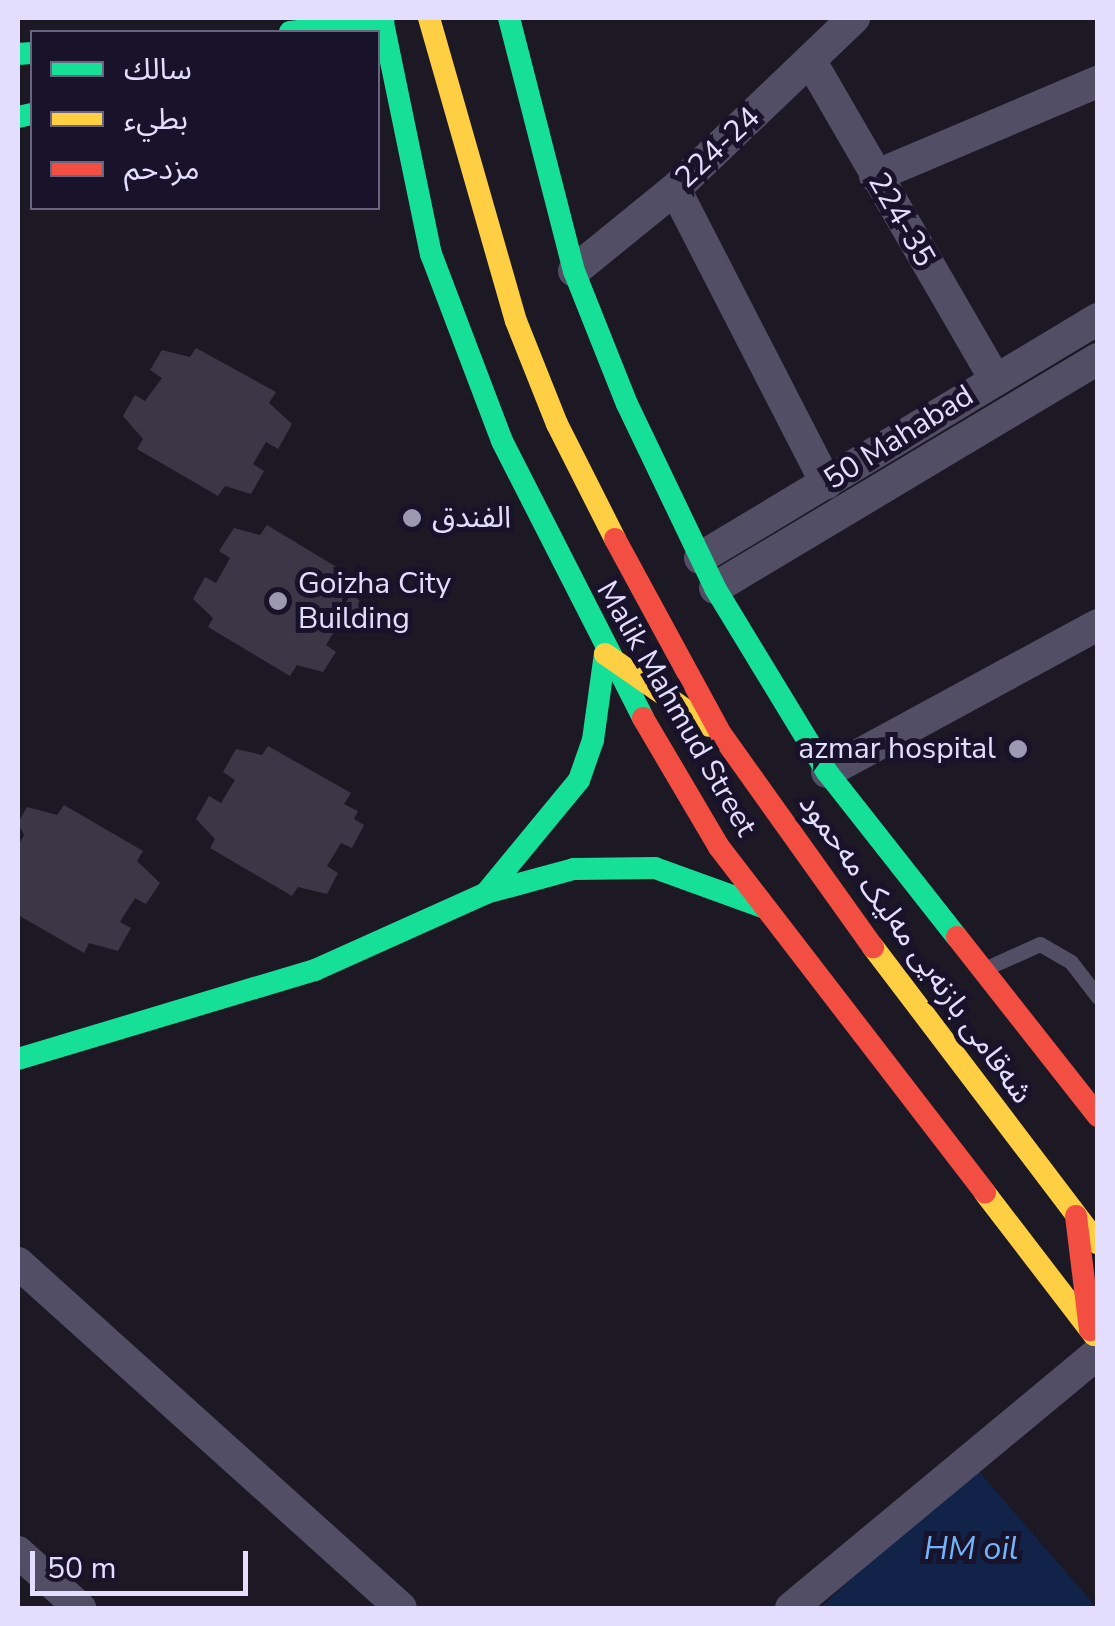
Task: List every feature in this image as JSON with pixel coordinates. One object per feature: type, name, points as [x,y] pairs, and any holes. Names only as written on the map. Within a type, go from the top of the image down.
[{"type":"main road","name":"شەقامی بازنەیی مەلیک مەحمود","points":[[430,18],[516,321],[557,424],[602,520],[721,734],[1098,1243]]},
{"type":"main road","name":"شەقامی بازنەیی مەلیک مەحمود","points":[[508,18],[574,271],[714,588],[826,772],[1098,1116]]},
{"type":"main road","points":[[304,30],[382,19]]},
{"type":"main road","name":"Malik Mahmud Street","points":[[382,19],[385,80],[431,254],[502,440],[605,654],[656,746],[763,907],[1095,1341]]},
{"type":"main road","points":[[486,893],[580,780],[593,740],[605,654],[721,734]]},
{"type":"main road","points":[[18,1059],[316,970],[486,893],[574,869],[631,864],[763,907]]},
{"type":"main road","points":[[1076,1216],[1095,1341]]},
{"type":"street","name":"224-24","points":[[574,271],[675,189],[854,18]]},
{"type":"street","name":"224-35","points":[[810,60],[995,379]]},
{"type":"street","points":[[875,176],[1098,82]]},
{"type":"street","points":[[675,189],[826,483]]},
{"type":"street","name":"50 Mahabad","points":[[700,558],[1098,319]]},
{"type":"street","name":"50 Mahabad","points":[[714,588],[1098,359]]},
{"type":"street","points":[[826,772],[1098,625]]},
{"type":"street","points":[[18,1263],[401,1608]]},
{"type":"street","points":[[791,1608],[1095,1341]]},
{"type":"street","points":[[18,1557],[80,1608]]},
{"type":"lane","points":[[982,970],[1040,944],[1071,962],[1098,998]]},
{"type":"water","name":"HM oil","points":[[974,1466],[1097,1608],[820,1608]]},
{"type":"building","name":"Goizha City Building","points":[[196,348],[276,392],[269,403],[292,424],[278,449],[266,442],[253,464],[264,471],[251,494],[225,486],[218,496],[137,449],[143,439],[123,416],[135,395],[145,401],[162,378],[150,370],[162,350],[190,357]]},
{"type":"building","name":"Goizha City Building","points":[[267,525],[348,574],[342,583],[364,606],[352,628],[340,622],[326,645],[336,652],[323,672],[297,665],[290,676],[208,627],[213,618],[193,599],[205,577],[216,583],[230,558],[219,551],[234,528],[260,535]]},
{"type":"building","points":[[268,746],[351,793],[344,804],[358,811],[354,819],[364,825],[352,848],[341,843],[327,866],[338,873],[327,894],[298,887],[292,896],[210,848],[215,839],[196,819],[209,796],[221,803],[235,780],[223,772],[236,749],[262,755]]},
{"type":"building","points":[[64,805],[143,851],[137,861],[160,883],[146,904],[135,898],[120,922],[131,928],[118,951],[89,943],[84,953],[18,915],[18,846],[24,835],[18,823],[27,807],[57,815]]},
{"type":"traffic: fast","points":[[382,18],[431,254],[502,441],[643,718]]},
{"type":"traffic: fast","points":[[509,18],[574,271],[627,404],[715,588],[827,772],[957,937]]},
{"type":"traffic: fast","points":[[307,30],[383,21]]},
{"type":"traffic: fast","points":[[18,54],[30,53]]},
{"type":"traffic: fast","points":[[18,117],[30,114]]},
{"type":"traffic: fast","points":[[486,893],[579,780],[593,740],[605,654]]},
{"type":"traffic: fast","points":[[18,1059],[315,970],[486,893],[574,869],[655,868],[763,907]]},
{"type":"traffic: slow","points":[[429,18],[516,321],[557,424],[615,539]]},
{"type":"traffic: slow","points":[[605,654],[709,726]]},
{"type":"traffic: slow","points":[[873,947],[1098,1243]]},
{"type":"traffic: slow","points":[[985,1193],[1094,1335]]},
{"type":"traffic: jam","points":[[615,539],[721,734],[873,947]]},
{"type":"traffic: jam","points":[[643,718],[719,847],[985,1193]]},
{"type":"traffic: jam","points":[[957,937],[1098,1116]]},
{"type":"traffic: jam","points":[[1076,1216],[1090,1330]]},
{"type":"place","name":"الفندق","points":[[412,518]]},
{"type":"place","name":"Goizha City Building","points":[[278,601]]},
{"type":"place","name":"azmar hospital","points":[[1018,749]]}]
